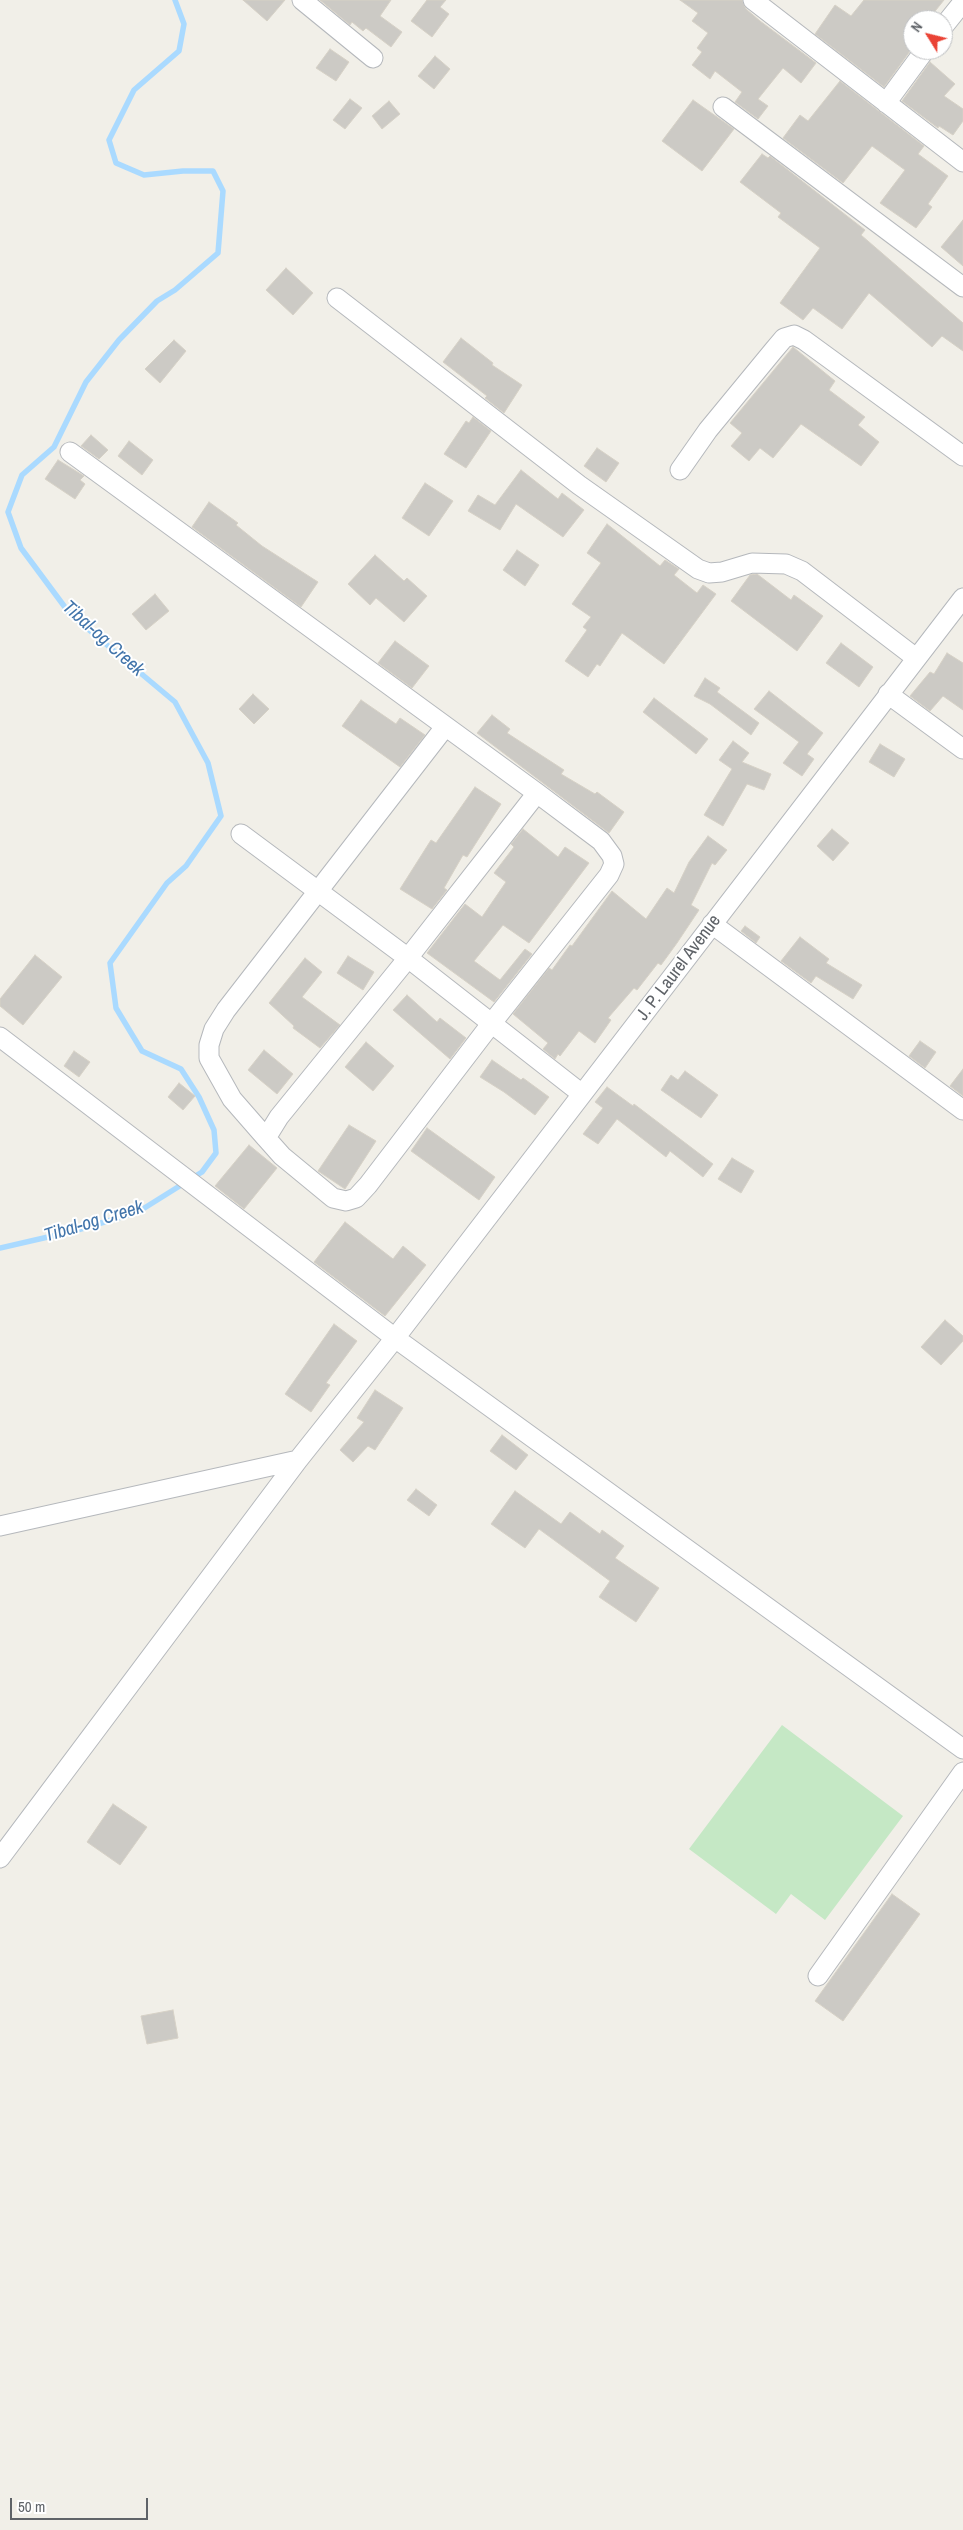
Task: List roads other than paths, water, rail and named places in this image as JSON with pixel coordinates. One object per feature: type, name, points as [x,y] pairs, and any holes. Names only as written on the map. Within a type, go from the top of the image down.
[{"type":"street","points":[[302,0],[373,58]]},
{"type":"street","points":[[753,0],[963,162]]},
{"type":"street","points":[[953,14],[963,2]]},
{"type":"street","points":[[886,103],[918,60]]},
{"type":"street","points":[[724,107],[963,287]]},
{"type":"street","points":[[337,298],[580,485],[698,569],[709,573],[722,572],[752,563],[770,562],[786,564],[802,571],[916,658]]},
{"type":"street","points":[[680,470],[708,430],[773,351],[784,338],[794,335],[804,340],[963,456]]},
{"type":"street","points":[[70,452],[601,841],[608,849],[614,864],[609,876],[356,1198],[346,1201],[333,1198],[282,1156],[266,1138],[232,1099],[209,1058],[209,1045],[214,1029],[226,1010],[445,727]]},
{"type":"street","name":"J. P. Laurel Avenue","points":[[0,1858],[298,1460],[395,1338],[963,598]]},
{"type":"street","points":[[888,694],[963,749]]},
{"type":"street","points":[[266,1138],[279,1117],[408,958],[536,793]]},
{"type":"street","points":[[241,834],[408,958],[582,1094]]},
{"type":"street","points":[[712,924],[963,1110]]},
{"type":"street","points":[[0,1037],[395,1338],[963,1749]]},
{"type":"street","points":[[0,1526],[298,1460]]},
{"type":"street","points":[[818,1976],[963,1772]]},
{"type":"waterway","name":"Tibal-og Creek","points":[[0,1248],[74,1231],[138,1212],[202,1172],[216,1153],[214,1130],[199,1097],[181,1069],[142,1051],[116,1008],[110,963],[167,883],[186,866],[221,816],[208,763],[175,702],[70,614],[21,548],[8,512],[22,475],[54,447],[86,382],[119,340],[157,301],[175,290],[218,253],[223,191],[213,171],[183,171],[144,175],[116,163],[109,140],[134,90],[179,51],[184,24],[175,0]]}]
